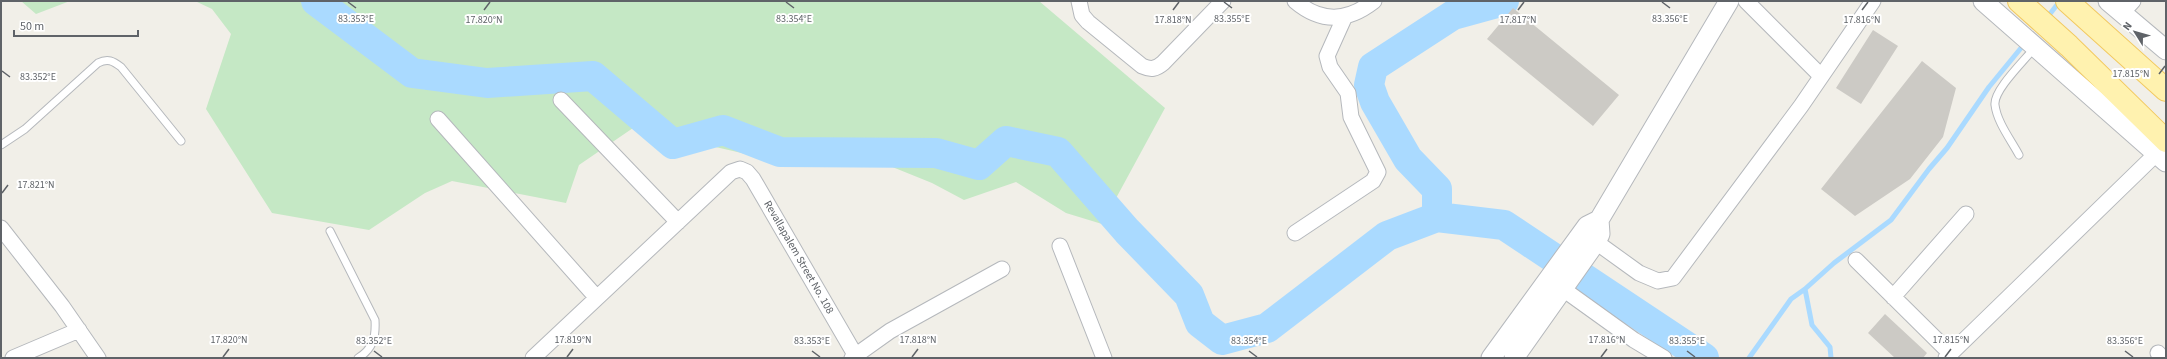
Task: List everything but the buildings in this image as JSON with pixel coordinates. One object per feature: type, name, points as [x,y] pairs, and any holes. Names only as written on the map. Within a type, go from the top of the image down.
[{"type":"main road","points":[[2068,2],[2166,90]]},
{"type":"main road","points":[[2027,8],[2052,31],[2163,152]]},
{"type":"street","points":[[1079,1],[1082,15],[1088,22],[1142,66],[1149,69],[1156,68],[1163,63],[1223,1]]},
{"type":"street","points":[[1295,1],[1316,15],[1329,18],[1345,16],[1374,1]]},
{"type":"street","points":[[1514,358],[1562,281],[1588,243],[1587,226],[1599,220],[1729,1]]},
{"type":"street","points":[[1746,1],[1821,76]]},
{"type":"street","points":[[1588,243],[1646,276],[1658,281],[1673,278],[1821,76],[1873,1]]},
{"type":"street","points":[[1856,260],[1948,356],[2163,152],[1983,1]]},
{"type":"street","points":[[2108,1],[2128,7],[2166,50]]},
{"type":"street","points":[[1295,233],[1373,181],[1378,172],[1351,117],[1348,93],[1330,67],[1327,56],[1345,16]]},
{"type":"street","points":[[533,358],[678,222],[561,100]]},
{"type":"street","points":[[438,119],[597,298]]},
{"type":"street","name":"Revallapalem Street No. 108","points":[[678,222],[731,172],[740,169],[747,172],[753,179],[855,357]]},
{"type":"street","points":[[1893,297],[1966,214]]},
{"type":"street","points":[[1,228],[79,330],[98,358]]},
{"type":"street","points":[[1060,246],[1104,358]]},
{"type":"street","points":[[855,357],[890,331],[1002,269]]},
{"type":"street","points":[[1491,358],[1562,281]]},
{"type":"street","points":[[1562,281],[1634,340],[1664,358]]},
{"type":"street","points":[[13,358],[79,330]]},
{"type":"lane","points":[[2019,155],[1997,114],[1994,103],[2002,86],[2036,47]]},
{"type":"lane","points":[[1,145],[25,129],[98,63],[106,60],[113,61],[121,67],[180,141]]},
{"type":"lane","points":[[330,231],[375,320],[376,334],[372,345],[358,358]]},
{"type":"green space","points":[[21,1],[70,1],[36,14]]},
{"type":"green space","points":[[195,1],[1039,1],[1165,108],[1102,224],[1066,213],[1016,182],[964,200],[932,183],[880,162],[834,165],[746,154],[633,128],[579,165],[566,203],[452,181],[425,193],[369,230],[272,213],[206,109],[231,34],[212,9]]},
{"type":"waterway","points":[[316,1],[412,73],[487,83],[593,76],[673,144],[723,130],[780,152],[936,153],[979,165],[1006,141],[1058,152],[1127,231],[1189,295],[1200,323],[1222,340],[1267,328],[1387,236],[1437,217],[1504,225],[1704,358]]},
{"type":"waterway","points":[[1437,217],[1437,189],[1408,159],[1375,102],[1369,85],[1373,67],[1453,15],[1504,1]]},
{"type":"waterway","points":[[2046,19],[2060,1]]},
{"type":"waterway","points":[[1805,289],[1834,263],[1891,220],[1929,169],[1947,148],[1989,87],[2021,48]]},
{"type":"waterway","points":[[1749,358],[1791,299],[1805,289],[1812,325],[1830,347],[1831,358]]}]
